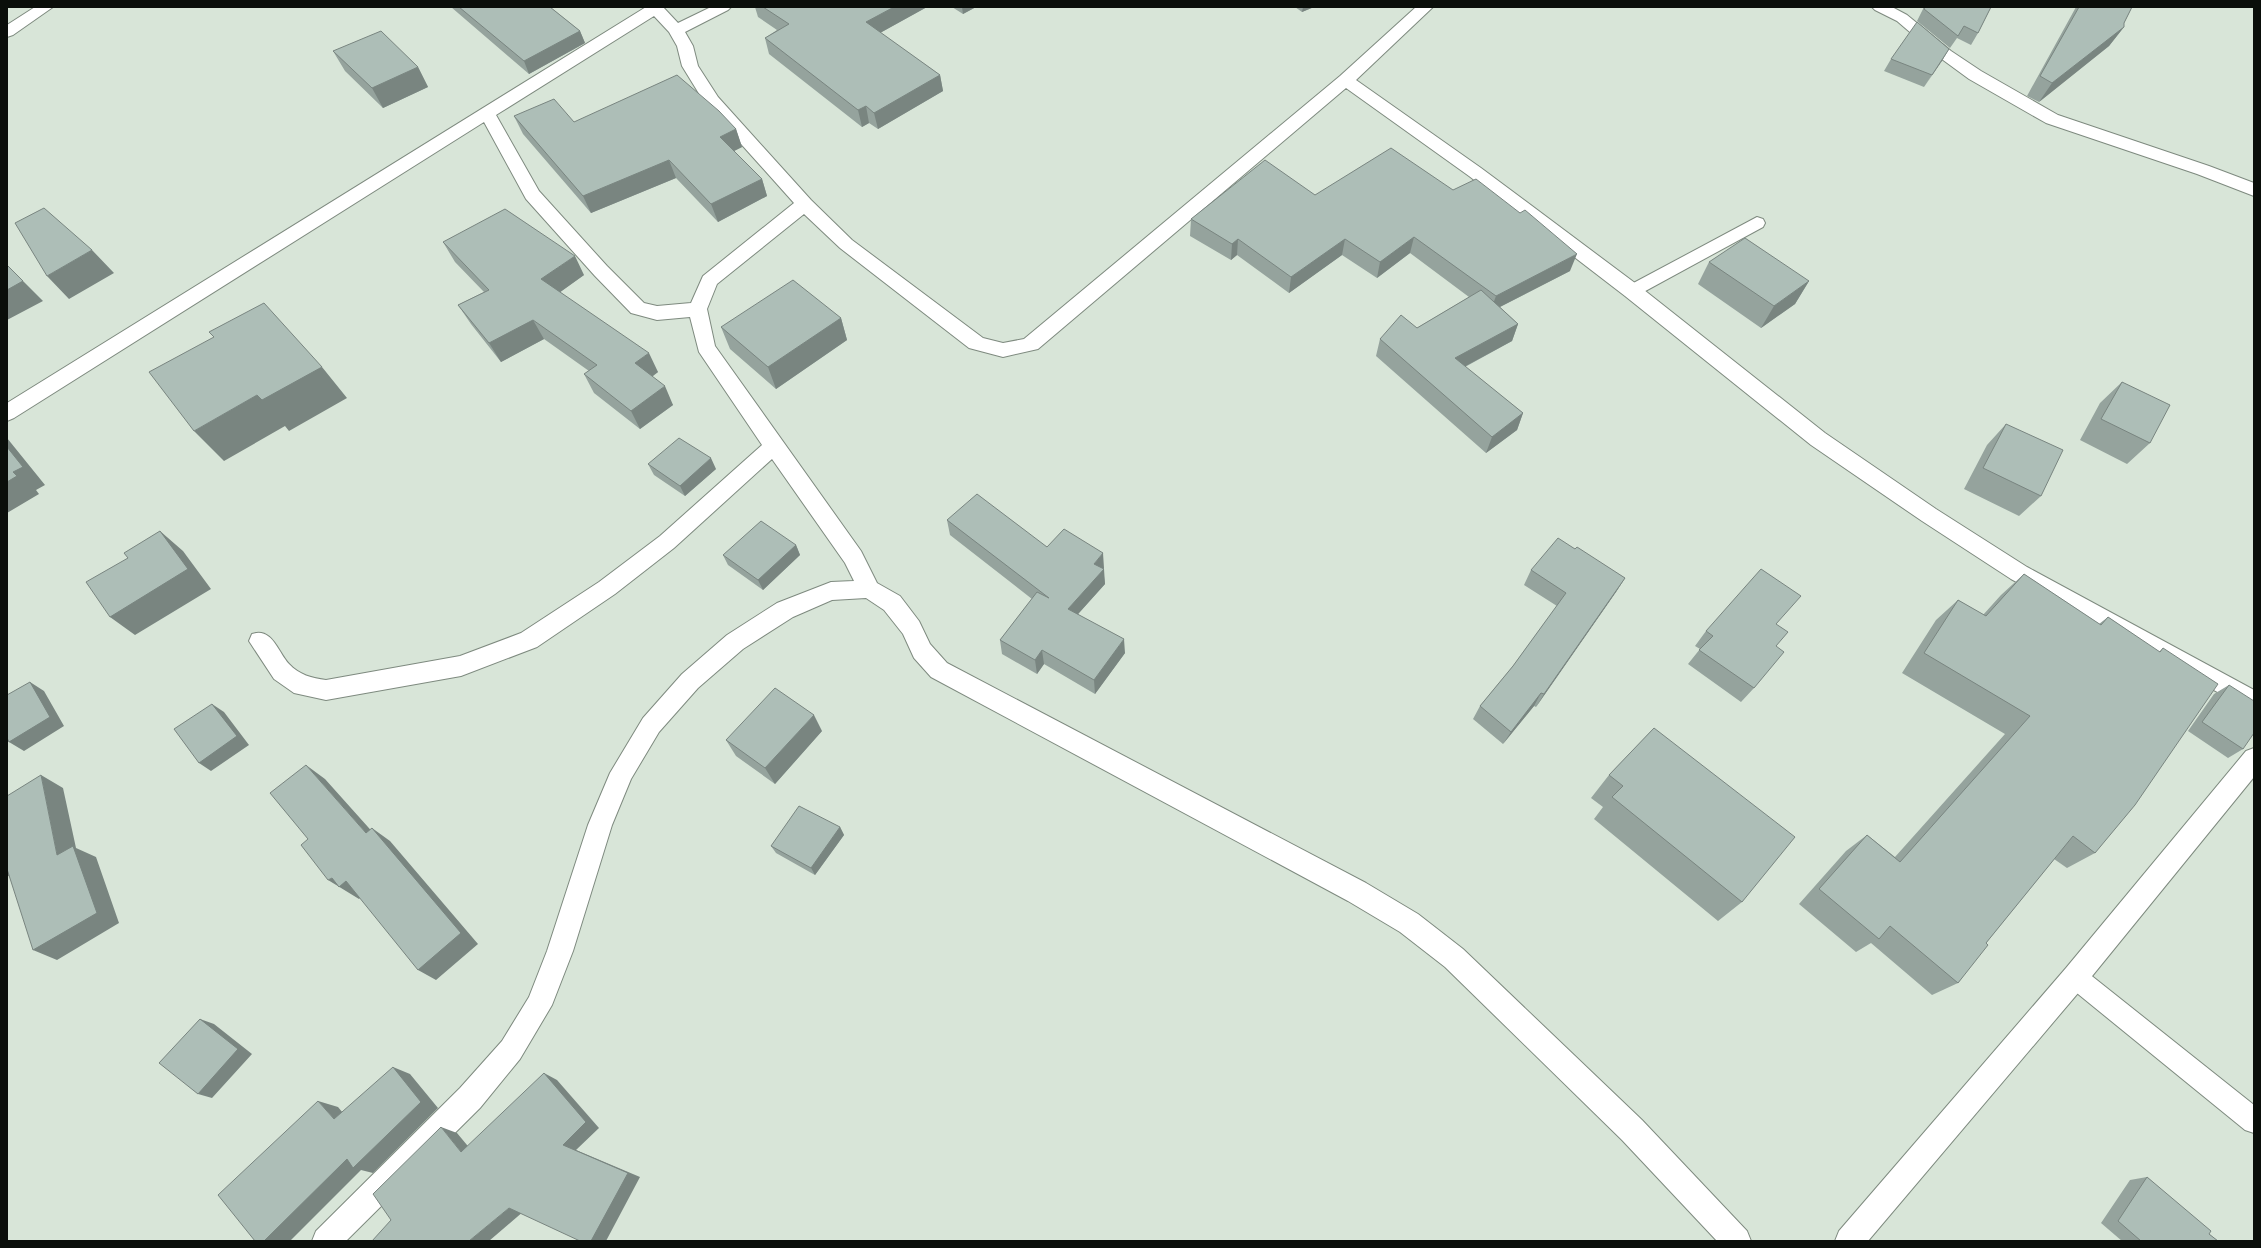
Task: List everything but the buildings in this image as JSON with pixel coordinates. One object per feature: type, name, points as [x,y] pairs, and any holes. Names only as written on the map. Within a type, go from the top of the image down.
[{"type":"street","points":[[7,32],[45,7]]},
{"type":"street","points":[[676,30],[723,7]]},
{"type":"street","points":[[7,413],[654,8],[676,30],[685,46],[690,66],[712,101],[805,204],[846,244],[976,343],[994,350],[1013,350],[1031,344],[1346,80],[1426,7]]},
{"type":"street","points":[[1880,7],[1902,18],[1945,54],[1975,75],[2052,119],[2203,170],[2254,190]]},
{"type":"street","points":[[1346,80],[1475,172],[1632,291],[1818,439],[1929,515],[2025,577],[2254,702]]},
{"type":"street","points":[[487,112],[532,195],[601,271],[638,308],[657,313],[698,309]]},
{"type":"street","points":[[805,204],[748,248],[709,282],[698,309],[706,347],[774,446],[853,556],[869,589],[892,603],[911,628],[922,651],[939,670],[1357,892],[1409,923],[1454,958],[1632,1130],[1737,1241]]},
{"type":"street","points":[[260,642],[282,672],[302,686],[326,690],[460,666],[495,653],[529,640],[607,588],[667,542],[774,446]]},
{"type":"street","points":[[326,1241],[470,1098],[511,1050],[539,1005],[560,951],[600,825],[622,773],[651,725],[690,681],[734,642],[785,610],[831,591],[869,589]]},
{"type":"street","points":[[1849,1241],[2075,977],[2254,759]]},
{"type":"lane","points":[[1632,291],[1757,223]]},
{"type":"lane","points":[[2075,977],[2254,1121]]}]
